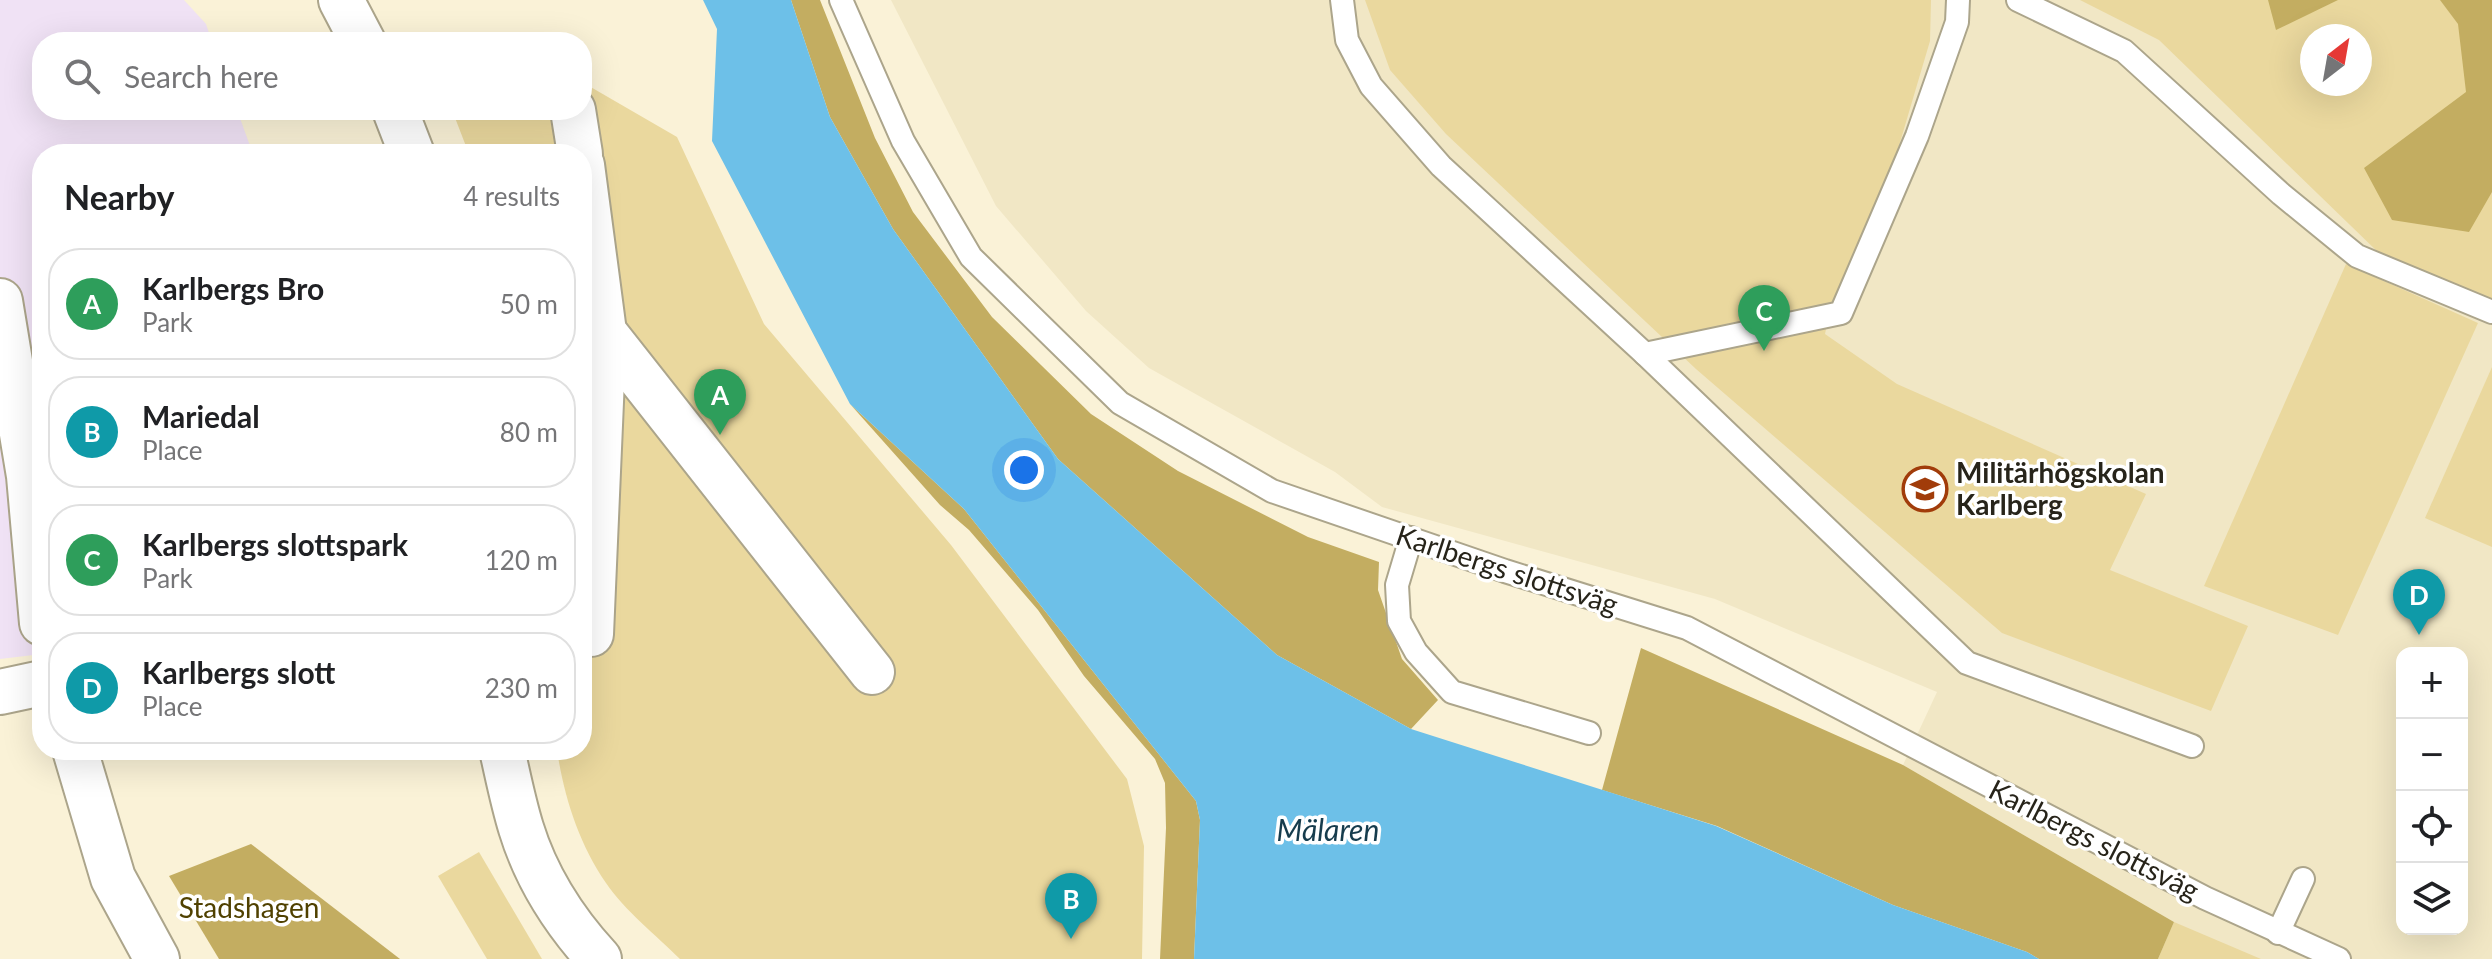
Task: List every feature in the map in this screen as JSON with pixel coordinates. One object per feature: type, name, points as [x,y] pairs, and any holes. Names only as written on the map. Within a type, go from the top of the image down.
[{"type":"street","points":[[341,0],[358,32]]},
{"type":"street","points":[[401,120],[409,144]]},
{"type":"street","points":[[575,120],[578,144]]},
{"type":"street","points":[[592,241],[604,332],[592,611]]},
{"type":"street","points":[[3,328],[32,457]]},
{"type":"street","points":[[604,332],[872,672]]},
{"type":"street","points":[[0,692],[32,685]]},
{"type":"street","points":[[78,760],[113,878],[157,959]]},
{"type":"street","points":[[504,760],[521,830],[537,866],[559,908],[599,959]]},
{"type":"lane","name":"Karlbergs slottsväg","points":[[841,0],[903,141],[971,257],[1120,403],[1272,491],[1687,628],[2205,898],[2339,959]]},
{"type":"lane","points":[[1342,0],[1347,40],[1371,86],[1441,166],[1645,354],[1967,663],[2192,746]]},
{"type":"lane","points":[[1645,354],[1841,313],[1917,136],[1957,22],[1958,0]]},
{"type":"lane","points":[[2018,0],[2124,51],[2281,194],[2357,256],[2492,312]]},
{"type":"lane","points":[[1411,538],[1397,585],[1399,621],[1416,652],[1452,692],[1589,733]]},
{"type":"lane","points":[[2278,933],[2303,879]]},
{"type":"shaded area","points":[[0,0],[184,0],[206,24],[209,32],[32,32],[32,120],[241,120],[249,144],[32,144],[32,655],[0,659]]},
{"type":"shaded area","name":"Militärhögskolan Karlberg","points":[[891,0],[2492,0],[2492,959],[2158,959],[2174,922],[1903,765],[1937,692],[1715,599],[1382,507],[1335,472],[1149,368],[1086,311],[996,206]]},
{"type":"shaded area","points":[[1365,0],[1931,0],[1930,41],[1893,166],[1831,306],[1825,334],[1897,384],[2146,494],[2110,570],[2248,626],[2211,711],[2002,633],[1696,369],[1446,134],[1390,70]]},
{"type":"shaded area","points":[[2080,0],[2492,0],[2492,301],[2382,256],[2159,40]]},
{"type":"shaded area","points":[[592,88],[677,137],[764,324],[951,545],[1127,779],[1144,846],[1142,959],[680,959],[622,903],[588,852],[574,820],[559,760],[592,760],[592,144],[465,144],[456,120],[592,120]]},
{"type":"shaded area","points":[[2346,264],[2478,323],[2338,635],[2204,586]]},
{"type":"shaded area","points":[[2492,367],[2492,547],[2425,518]]},
{"type":"shaded area","points":[[479,852],[542,959],[487,959],[438,876]]},
{"type":"shaded area","points":[[2174,922],[2261,959],[2158,959]]},
{"type":"green space","points":[[791,0],[820,0],[875,138],[913,212],[992,317],[1091,414],[1178,471],[1308,537],[1379,562],[1378,590],[1402,659],[1438,700],[1411,729],[1277,655],[1058,459],[893,229],[830,117]]},
{"type":"green space","points":[[2268,0],[2338,0],[2276,30]]},
{"type":"green space","points":[[2440,0],[2492,0],[2492,192],[2469,232],[2392,220],[2364,168],[2466,92],[2458,24]]},
{"type":"green space","points":[[850,404],[964,509],[1196,801],[1200,820],[1194,959],[1160,959],[1165,783],[1155,759],[1084,676],[1038,610],[969,530],[940,505]]},
{"type":"green space","points":[[1641,648],[1903,765],[2174,922],[2158,959],[2039,959],[2027,952],[1893,905],[1717,826],[1602,790]]},
{"type":"green space","name":"Stadshagen","points":[[251,844],[400,959],[219,959],[169,876]]},
{"type":"water","name":"Mälaren","points":[[703,0],[791,0],[830,117],[893,229],[1058,459],[1277,655],[1411,729],[1716,826],[1893,905],[2027,952],[2039,959],[1194,959],[1200,820],[1196,801],[964,509],[850,404],[712,141],[717,29]]},
{"type":"place","name":"Karlbergs slottspark","points":[[1764,351]]},
{"type":"place","name":"Karlbergs Bro","points":[[720,435]]},
{"type":"place","name":"Militärhögskolan Karlberg","points":[[1925,489]]},
{"type":"place","name":"Karlbergs slott","points":[[2419,635]]},
{"type":"place","name":"Mariedal","points":[[1071,939]]}]
